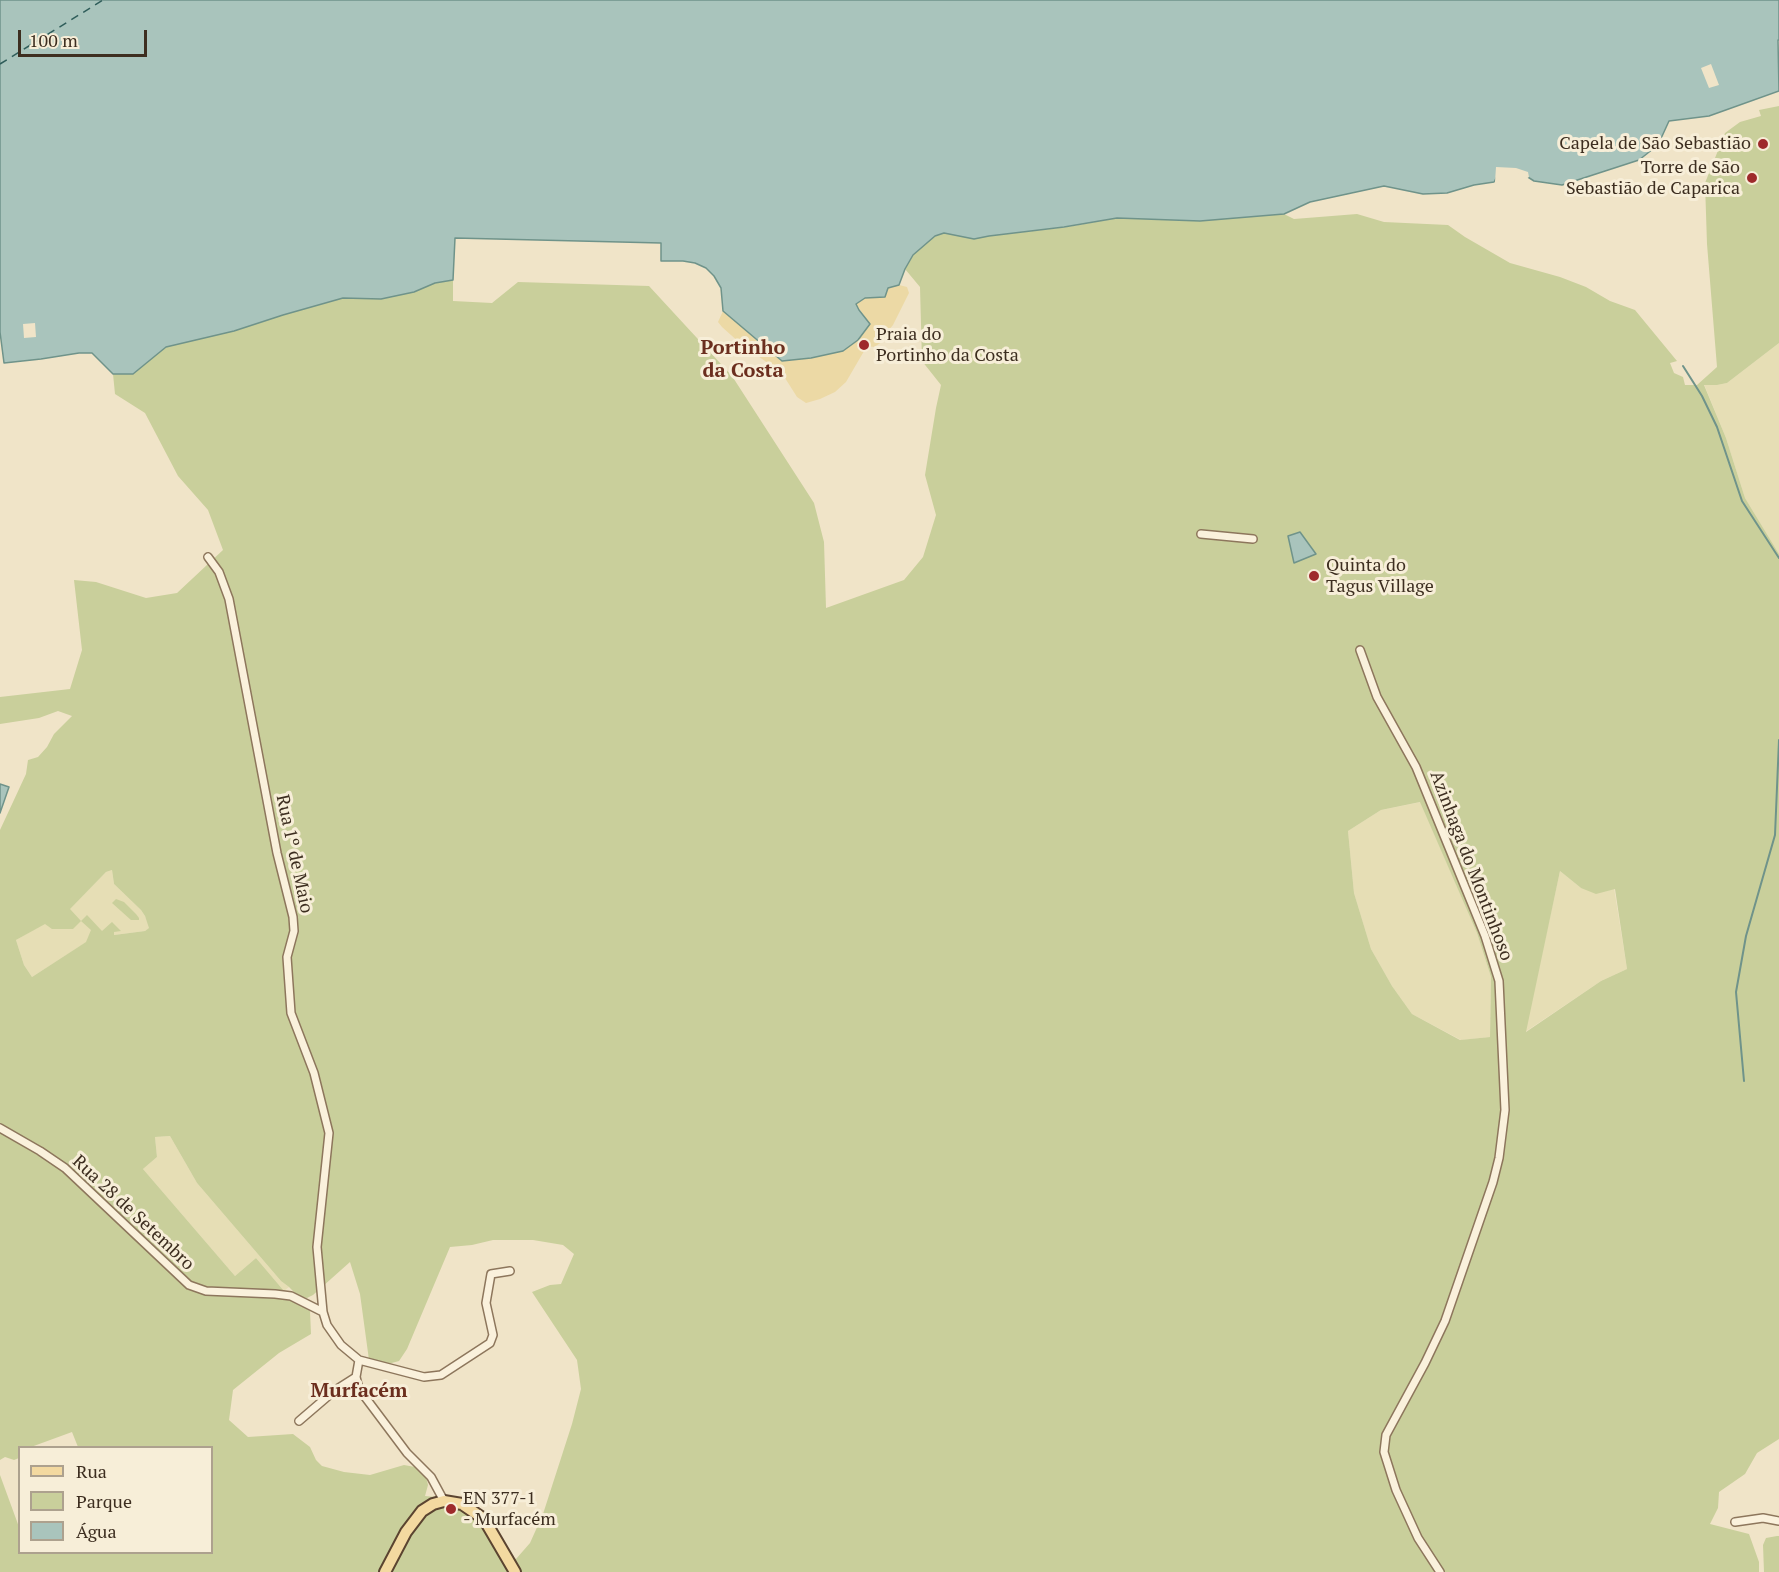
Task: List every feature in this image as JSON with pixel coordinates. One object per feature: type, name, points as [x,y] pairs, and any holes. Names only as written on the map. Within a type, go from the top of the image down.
[{"type":"main road","points":[[385,1572],[406,1532],[422,1511],[433,1504],[444,1501],[462,1504],[484,1520],[515,1572]]},
{"type":"street","points":[[1200,534],[1253,538]]},
{"type":"street","name":"Rua 1º de Maio","points":[[208,556],[219,572],[229,599],[277,853],[293,917],[294,932],[287,957],[291,1013],[314,1073],[329,1133],[317,1246],[323,1312],[327,1325],[341,1345],[358,1360]]},
{"type":"street","name":"Azinhaga do Montinhoso","points":[[1360,650],[1377,697],[1416,767],[1485,936],[1499,981],[1505,1110],[1499,1158],[1493,1182],[1445,1321],[1386,1435],[1384,1452],[1396,1491],[1418,1538],[1440,1572]]},
{"type":"street","name":"Rua 28 de Setembro","points":[[0,1128],[65,1168],[189,1285],[206,1291],[275,1293],[291,1296],[323,1312]]},
{"type":"street","points":[[444,1501],[431,1477],[408,1453],[358,1389],[356,1377],[358,1360],[424,1377],[441,1375],[490,1343],[493,1335],[486,1303],[492,1274],[510,1271]]},
{"type":"street","points":[[299,1421],[334,1391],[356,1377]]},
{"type":"street","points":[[1735,1522],[1763,1518],[1779,1521]]},
{"type":"shaded area","points":[[1779,343],[1779,554],[1745,498],[1726,438],[1704,384],[1727,383]]},
{"type":"shaded area","points":[[1421,802],[1477,933],[1491,977],[1490,1037],[1461,1040],[1412,1014],[1392,986],[1371,949],[1354,893],[1348,831],[1381,810]]},
{"type":"shaded area","points":[[112,870],[114,884],[141,910],[150,928],[85,943],[32,977],[24,965],[16,940],[69,909],[106,872]]},
{"type":"shaded area","points":[[1560,871],[1581,888],[1614,888],[1627,969],[1601,981],[1525,1032]]},
{"type":"shaded area","points":[[170,1136],[197,1183],[281,1281],[289,1287],[284,1291],[256,1258],[235,1276],[143,1169],[157,1157],[155,1137]]},
{"type":"green space","points":[[1779,106],[1779,343],[1727,383],[1704,385],[1726,438],[1745,498],[1779,554],[1779,1439],[1757,1453],[1745,1474],[1719,1492],[1718,1508],[1710,1524],[1749,1534],[1759,1562],[1759,1572],[0,1572],[0,1475],[18,1524],[18,1554],[213,1554],[213,1446],[78,1446],[72,1432],[34,1446],[18,1446],[18,1458],[14,1460],[5,1457],[0,1460],[0,1130],[63,1170],[188,1287],[291,1299],[310,1311],[311,1334],[279,1353],[233,1390],[229,1420],[248,1437],[293,1434],[310,1447],[316,1460],[322,1466],[344,1472],[370,1475],[404,1465],[415,1467],[426,1476],[428,1485],[425,1496],[458,1499],[471,1505],[509,1555],[516,1559],[530,1543],[543,1514],[581,1389],[577,1360],[532,1292],[550,1285],[561,1284],[574,1254],[563,1245],[533,1240],[493,1240],[450,1247],[407,1349],[399,1361],[388,1364],[369,1360],[360,1294],[350,1262],[313,1295],[307,1298],[299,1297],[281,1281],[197,1183],[170,1136],[155,1137],[157,1157],[143,1169],[235,1276],[256,1258],[284,1291],[212,1289],[190,1283],[66,1167],[0,1125],[0,830],[26,774],[28,760],[38,757],[54,734],[72,716],[58,711],[39,718],[0,724],[0,697],[70,689],[82,650],[74,580],[96,582],[146,598],[177,593],[223,550],[208,510],[178,476],[145,413],[115,394],[113,374],[133,374],[165,347],[234,331],[343,298],[381,299],[453,280],[453,301],[492,303],[518,282],[649,286],[732,376],[814,503],[824,542],[826,608],[904,580],[923,557],[936,515],[925,475],[941,385],[922,361],[920,287],[905,269],[913,255],[935,236],[944,233],[974,239],[1117,218],[1200,221],[1284,214],[1294,219],[1357,214],[1384,222],[1448,225],[1510,263],[1560,277],[1586,287],[1610,301],[1635,310],[1677,361],[1670,363],[1674,373],[1683,377],[1685,385],[1697,385],[1717,367],[1707,244],[1705,183],[1725,133],[1740,122],[1761,116],[1759,110]],"holes":[[[1420,802],[1477,933],[1491,977],[1490,1037],[1460,1040],[1412,1014],[1392,986],[1371,949],[1354,893],[1348,831],[1381,810]],[[112,870],[114,884],[145,916],[149,928],[145,931],[114,935],[114,932],[121,931],[112,922],[102,931],[87,915],[81,921],[70,909],[106,872]],[[1560,871],[1581,888],[1596,894],[1615,889],[1627,969],[1601,981],[1526,1032]],[[81,921],[91,930],[86,942],[32,977],[24,965],[16,940],[45,924],[52,929],[73,929]]]},
{"type":"green space","points":[[116,899],[124,902],[139,920],[131,920],[112,903]]},
{"type":"green space","points":[[1779,1536],[1779,1572],[1764,1572],[1763,1545],[1766,1538]]},
{"type":"sand","name":"Praia do Portinho da Costa","points":[[899,285],[907,287],[909,293],[882,342],[874,347],[867,346],[846,382],[835,392],[806,403],[797,397],[785,378],[772,366],[741,344],[718,322],[723,311],[782,361],[870,324],[856,304],[865,298],[884,297],[888,288]]},
{"type":"water","points":[[0,0],[1779,0],[1779,91],[1709,116],[1669,121],[1658,145],[1639,160],[1562,185],[1534,181],[1517,170],[1500,171],[1494,182],[1447,193],[1423,194],[1384,186],[1310,202],[1284,214],[1200,221],[1117,218],[974,239],[944,233],[935,236],[913,255],[899,285],[888,288],[885,297],[865,298],[856,304],[870,324],[858,340],[843,351],[811,358],[782,361],[723,311],[721,288],[706,268],[683,261],[661,261],[661,243],[455,238],[453,280],[381,299],[343,298],[234,331],[166,347],[133,374],[113,374],[92,353],[4,363],[0,332]]},
{"type":"water","points":[[1300,532],[1316,554],[1294,563],[1288,536]]},
{"type":"water","points":[[0,784],[9,787],[0,813]]},
{"type":"pier","points":[[1711,64],[1719,85],[1709,88],[1701,68]]},
{"type":"pier","points":[[1496,167],[1516,168],[1528,172],[1529,177],[1526,179],[1517,173],[1501,174],[1497,183],[1495,182]]},
{"type":"pier","points":[[35,323],[36,337],[24,338],[23,324]]},
{"type":"waterway","points":[[1683,366],[1702,396],[1717,427],[1742,501],[1779,558]]},
{"type":"waterway","points":[[1744,1081],[1736,992],[1746,936],[1775,835],[1779,740]]},
{"type":"ferry route","points":[[0,64],[103,0]]},
{"type":"place","name":"Capela de São Sebastião","points":[[1763,144]]},
{"type":"place","name":"Torre de São Sebastião de Caparica","points":[[1752,178]]},
{"type":"place","name":"Praia do Portinho da Costa","points":[[864,345]]},
{"type":"place","name":"Quinta do Tagus Village","points":[[1314,576]]},
{"type":"place","name":"EN 377-1 - Murfacém","points":[[451,1509]]},
{"type":"district","name":"Portinho da Costa","points":[[743,360]]},
{"type":"district","name":"Murfacém","points":[[359,1391]]}]
